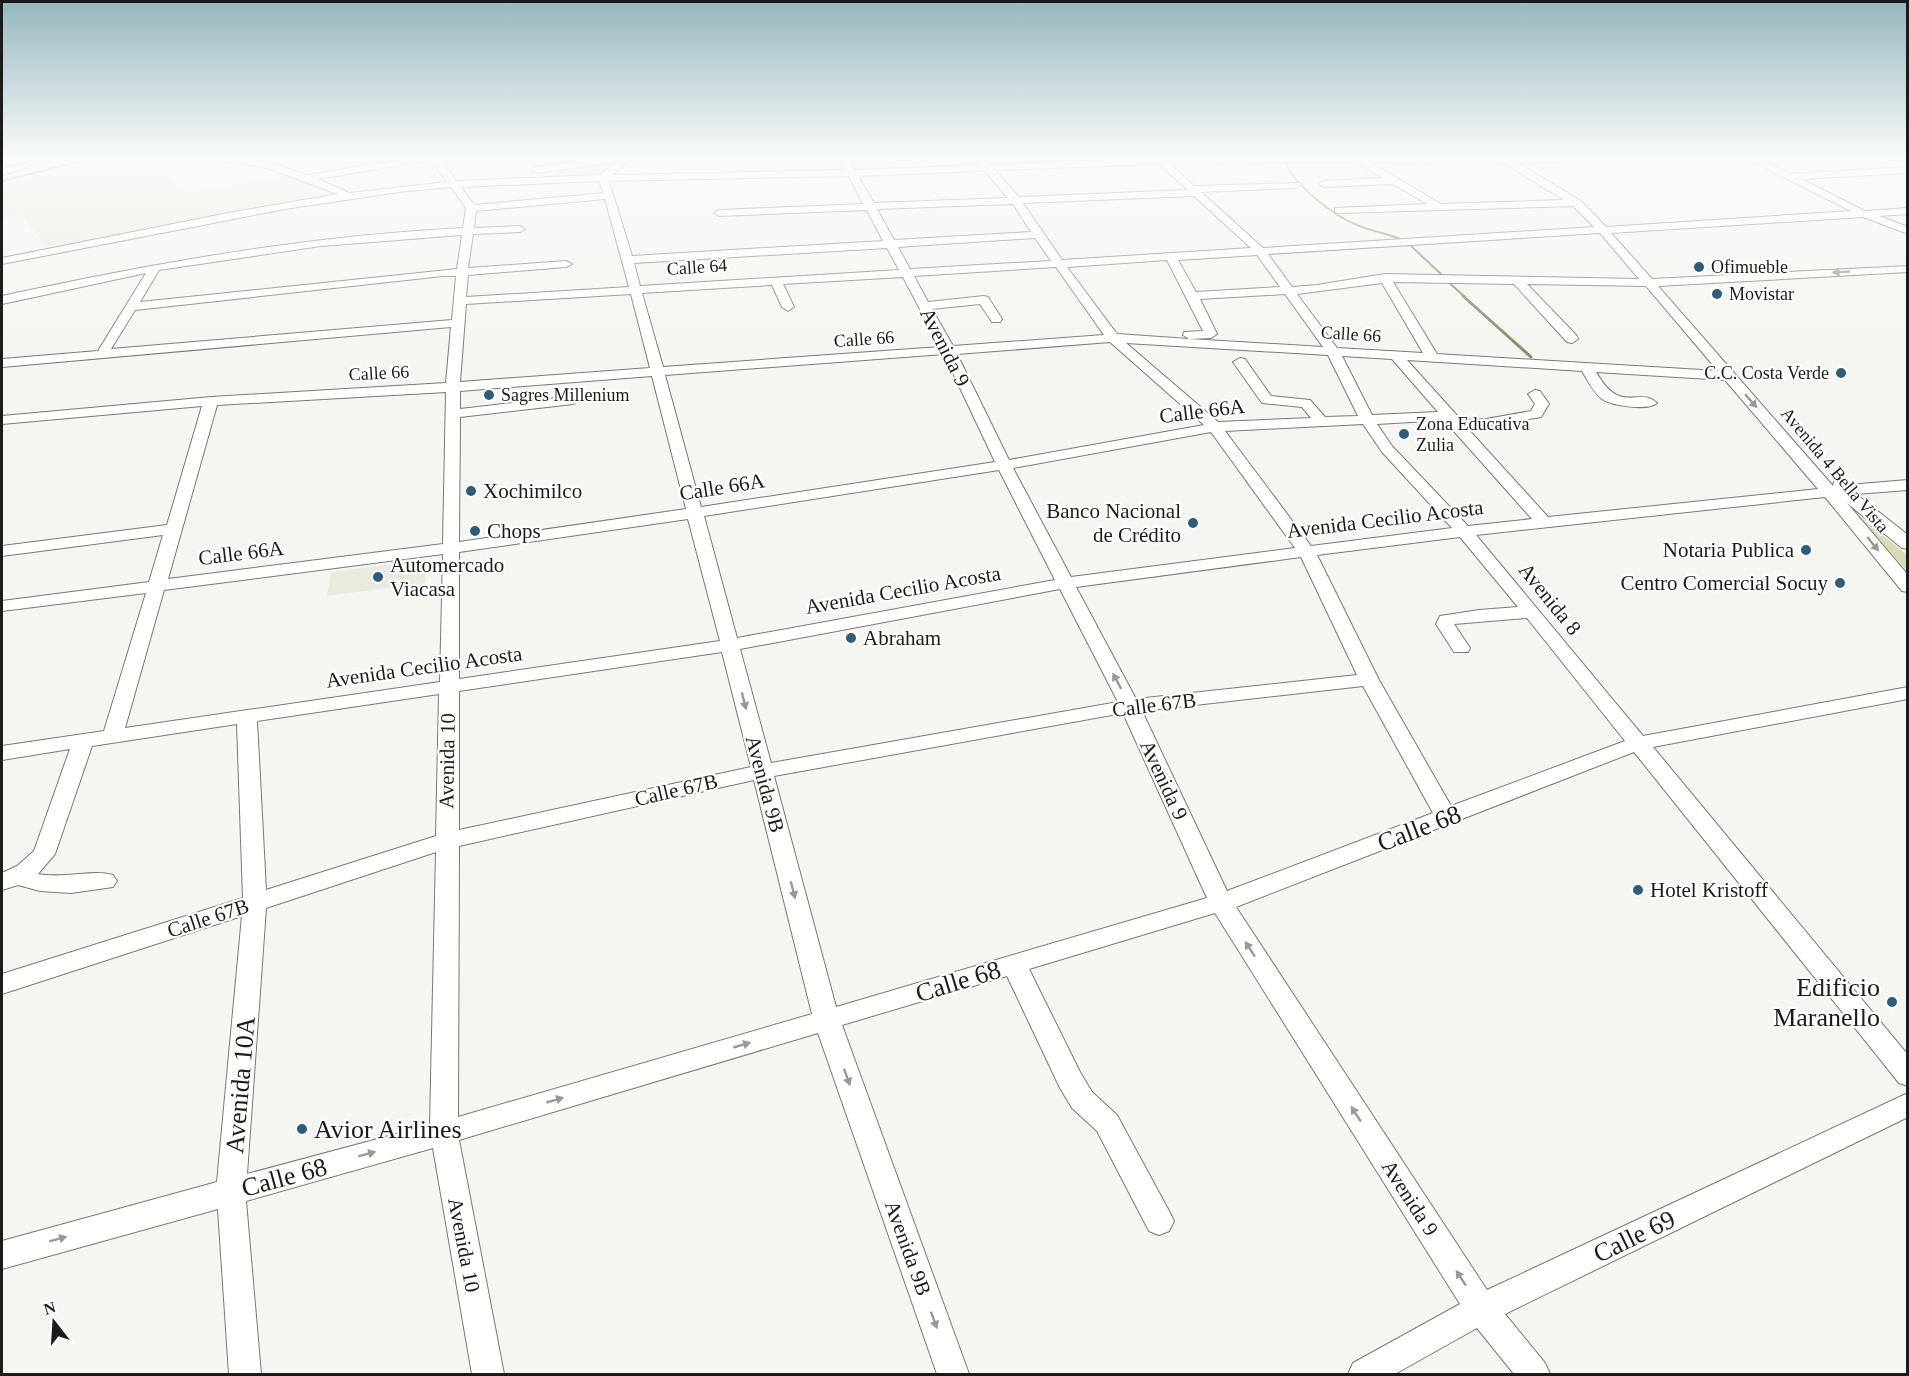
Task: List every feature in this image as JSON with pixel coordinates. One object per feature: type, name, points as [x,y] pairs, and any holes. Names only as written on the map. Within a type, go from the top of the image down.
[{"type":"street","points":[[2,260],[203,221]]},
{"type":"street","points":[[2,260],[209,221]]},
{"type":"street","name":"Avenida 10","points":[[466,221],[468,231],[459,301],[453,387],[444,1133],[488,1374]]},
{"type":"street","name":"Avenida 9B","points":[[618,221],[827,1020],[953,1374]]},
{"type":"street","points":[[784,223],[790,221]]},
{"type":"street","name":"Avenida 9","points":[[877,221],[949,351],[1004,465],[1130,706],[1221,903],[1481,1309],[1534,1374]]},
{"type":"street","points":[[1029,221],[1059,264],[1117,338],[1215,427],[1306,551],[1369,680],[1447,818]]},
{"type":"street","name":"Avenida 8","points":[[1227,221],[1259,250],[1332,351],[1367,419],[1387,449],[1464,531],[1532,612],[1908,1075]]},
{"type":"street","name":"Avenida 4 Bella Vista","points":[[1600,221],[1835,494],[1908,586]]},
{"type":"street","name":"Calle 64","points":[[459,301],[1747,221]]},
{"type":"street","points":[[1883,221],[1908,231]]},
{"type":"street","points":[[2,300],[155,268],[309,244],[520,229]]},
{"type":"street","points":[[627,260],[1038,235]]},
{"type":"street","points":[[1171,257],[1211,334],[1221,344]]},
{"type":"street","points":[[131,307],[462,272],[566,264]]},
{"type":"street","points":[[102,354],[155,268]]},
{"type":"street","points":[[1192,296],[1289,291],[1363,283],[1384,278],[1654,283],[1905,270]]},
{"type":"street","points":[[1384,278],[1432,357]]},
{"type":"street","points":[[775,280],[788,307]]},
{"type":"street","points":[[1517,280],[1572,339]]},
{"type":"street","name":"Avenida 4 Bella Vista","points":[[1654,283],[1729,376],[1835,494],[1908,544]]},
{"type":"street","points":[[924,306],[984,300],[996,319]]},
{"type":"street","points":[[2,363],[457,323]]},
{"type":"street","points":[[1117,338],[1211,334]]},
{"type":"street","name":"Calle 66","points":[[2,420],[211,401],[453,387],[1117,338],[1729,376]]},
{"type":"street","points":[[1395,354],[1545,524]]},
{"type":"street","points":[[1240,362],[1267,400],[1305,403],[1321,422]]},
{"type":"street","points":[[1587,367],[1602,393],[1609,398],[1650,403]]},
{"type":"street","name":"Calle 66A","points":[[2,606],[157,584],[450,548],[694,513],[1004,465],[1215,427],[1367,419],[1452,420],[1486,423],[1536,414],[1542,404],[1535,394]]},
{"type":"street","points":[[453,414],[573,400]]},
{"type":"street","points":[[113,736],[211,401]]},
{"type":"street","points":[[1835,494],[1908,485]]},
{"type":"street","points":[[1835,494],[1908,498]]},
{"type":"street","name":"Avenida Cecilio Acosta","points":[[2,753],[730,645],[1065,583],[1464,531],[1835,494]]},
{"type":"street","points":[[2,551],[173,529]]},
{"type":"street","points":[[1461,648],[1444,624],[1446,620],[1479,615],[1532,612]]},
{"type":"street","name":"Calle 67B","points":[[2,984],[446,841],[762,771],[1130,706],[1369,680]]},
{"type":"street","name":"Calle 68","points":[[2,1255],[444,1133],[1221,903],[1638,744],[1908,693]]},
{"type":"street","name":"Avenida 10A","points":[[245,1374],[231,1192],[255,902],[247,716]]},
{"type":"street","points":[[10,879],[35,865],[44,854],[83,742]]},
{"type":"street","points":[[10,879],[64,886],[105,880]]},
{"type":"street","points":[[1014,965],[1070,1080],[1082,1100],[1107,1123],[1159,1221]]},
{"type":"street","name":"Calle 69","points":[[1364,1374],[1481,1309],[1908,1104]]},
{"type":"shaded area","points":[[27,221],[184,221],[46,247]]},
{"type":"shaded area","name":"Automercado Viacasa","points":[[426,560],[425,583],[327,596],[331,572]]},
{"type":"green space","points":[[1858,515],[1907,555],[1907,571]]},
{"type":"waterway","points":[[1349,221],[1405,241]]},
{"type":"waterway","points":[[1410,245],[1442,275]]},
{"type":"waterway","points":[[1447,281],[1465,297]]},
{"type":"waterway","points":[[1463,296],[1531,357]]},
{"type":"place","name":"Ofimueble","points":[[1699,267]]},
{"type":"place","name":"Movistar","points":[[1717,294]]},
{"type":"place","name":"C.C. Costa Verde","points":[[1841,373]]},
{"type":"place","name":"Sagres Millenium","points":[[489,395]]},
{"type":"place","name":"Zona Educativa Zulia","points":[[1404,434]]},
{"type":"place","name":"Xochimilco","points":[[471,491]]},
{"type":"place","name":"Banco Nacional de Crédito","points":[[1193,523]]},
{"type":"place","name":"Chops","points":[[475,531]]},
{"type":"place","name":"Notaria Publica","points":[[1806,550]]},
{"type":"place","name":"Automercado Viacasa","points":[[378,577]]},
{"type":"place","name":"Centro Comercial Socuy","points":[[1840,583]]},
{"type":"place","name":"Abraham","points":[[851,638]]},
{"type":"place","name":"Hotel Kristoff","points":[[1638,890]]},
{"type":"place","name":"Edificio Maranello","points":[[1892,1002]]},
{"type":"place","name":"Avior Airlines","points":[[302,1129]]}]
